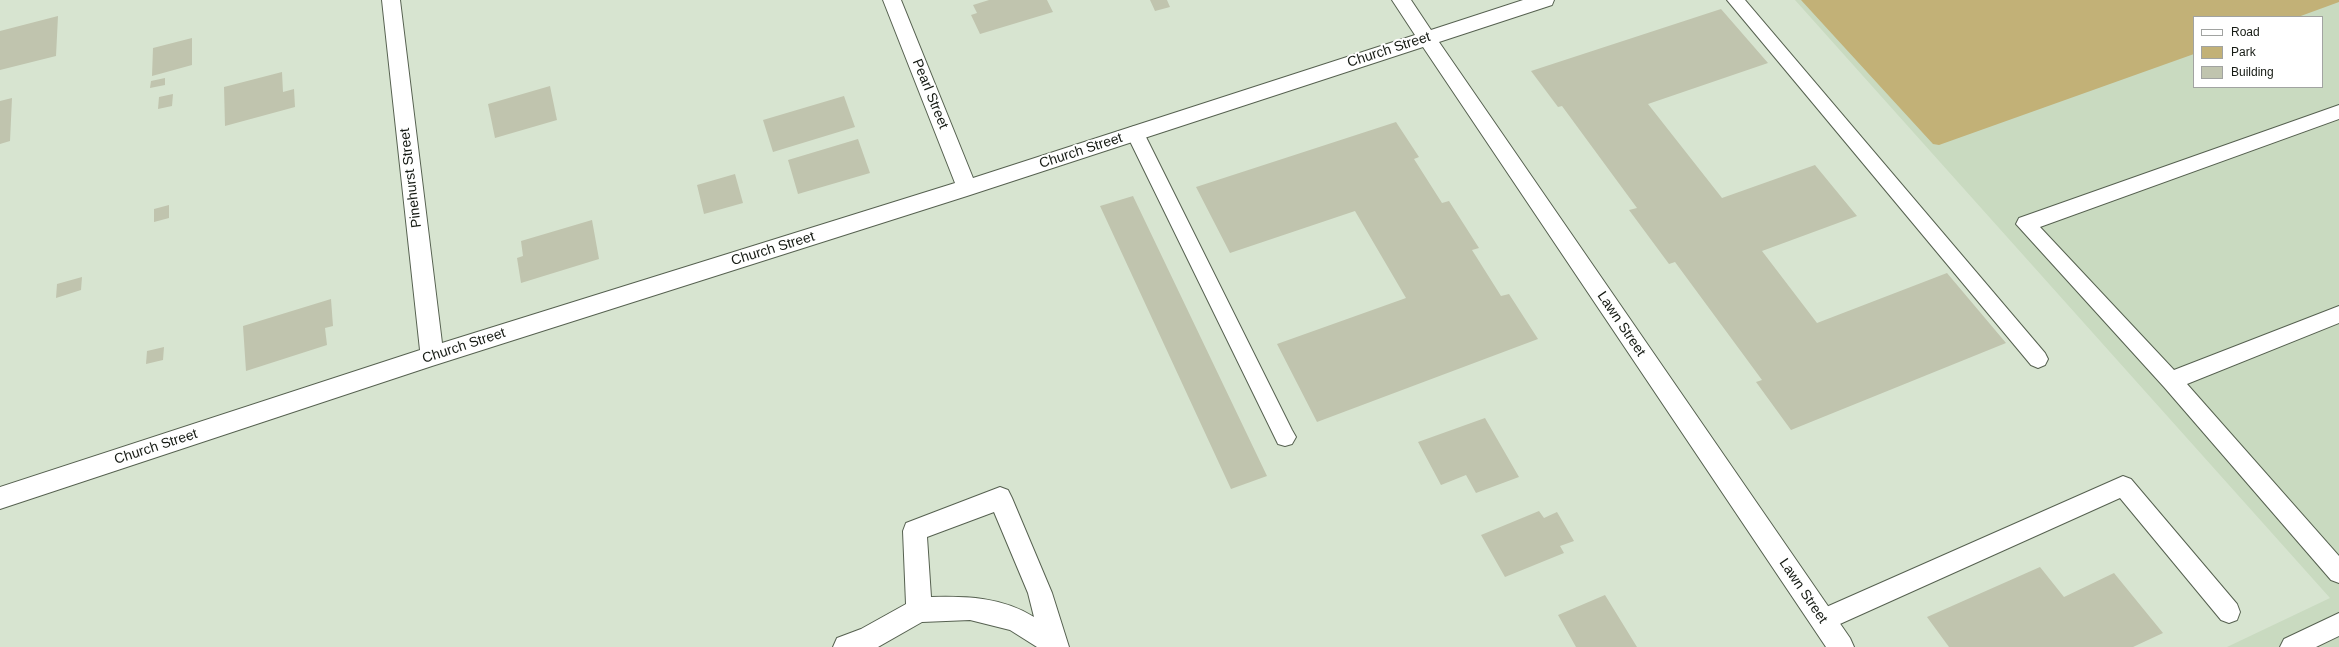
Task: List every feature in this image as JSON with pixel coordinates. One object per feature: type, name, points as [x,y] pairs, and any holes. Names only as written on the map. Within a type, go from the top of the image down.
[{"type":"street","name":"Pinehurst Street","points":[[391,0],[432,356]]},
{"type":"street","name":"Pearl Street","points":[[892,0],[967,188]]},
{"type":"street","name":"Lawn Street","points":[[1401,0],[1841,647]]},
{"type":"street","name":"Church Street","points":[[0,498],[432,356],[967,188],[1426,37],[1545,0]]},
{"type":"street","points":[[919,610],[915,530],[1000,498],[1040,593],[1055,645]]},
{"type":"street","points":[[846,647],[868,639],[919,610],[970,608],[1015,619],[1055,645]]},
{"type":"lane","points":[[1735,0],[2038,359]]},
{"type":"lane","points":[[2339,112],[2026,224],[2171,381],[2339,572]]},
{"type":"lane","points":[[1135,133],[1285,437]]},
{"type":"lane","points":[[2171,381],[2339,314]]},
{"type":"lane","points":[[1823,620],[2123,486],[2229,612]]},
{"type":"lane","points":[[2292,647],[2339,624]]},
{"type":"shaded area","points":[[1795,0],[2339,0],[2339,647],[2227,647],[2330,598]]},
{"type":"green space","points":[[1801,0],[2339,0],[2339,2],[2301,16],[2193,16],[2193,54],[1939,145],[1933,144]]},
{"type":"building","points":[[989,0],[1047,0],[1053,12],[980,34],[971,15],[977,13],[973,5]]},
{"type":"building","points":[[1150,0],[1167,0],[1170,7],[1155,11]]},
{"type":"building","points":[[1721,9],[1768,63],[1648,104],[1722,198],[1815,165],[1857,216],[1762,251],[1817,323],[1947,273],[2006,343],[1791,430],[1756,382],[1762,380],[1675,262],[1669,264],[1629,210],[1637,208],[1562,106],[1558,107],[1531,71]]},
{"type":"building","points":[[58,16],[56,56],[0,70],[0,31]]},
{"type":"building","points":[[192,38],[192,65],[152,76],[153,48]]},
{"type":"building","points":[[282,72],[283,92],[294,89],[295,107],[225,126],[224,87]]},
{"type":"building","points":[[165,78],[165,85],[150,88],[151,81]]},
{"type":"building","points":[[550,86],[557,120],[495,138],[488,104]]},
{"type":"building","points":[[173,94],[172,106],[158,109],[159,97]]},
{"type":"building","points":[[844,96],[855,127],[773,152],[763,120]]},
{"type":"building","points":[[12,98],[10,141],[0,144],[0,101]]},
{"type":"building","points":[[1396,122],[1419,157],[1414,159],[1442,203],[1449,201],[1479,248],[1472,250],[1501,296],[1509,294],[1538,339],[1317,422],[1277,344],[1406,298],[1355,211],[1230,253],[1196,187]]},
{"type":"building","points":[[858,139],[870,173],[798,194],[788,160]]},
{"type":"building","points":[[735,174],[743,203],[704,214],[697,185]]},
{"type":"building","points":[[1133,196],[1267,476],[1231,489],[1100,206]]},
{"type":"building","points":[[169,205],[169,218],[154,222],[154,209]]},
{"type":"building","points":[[592,220],[599,259],[521,283],[517,258],[523,256],[521,241]]},
{"type":"building","points":[[82,277],[81,290],[56,298],[57,284]]},
{"type":"building","points":[[331,299],[333,326],[325,328],[327,345],[246,371],[243,326]]},
{"type":"building","points":[[164,347],[163,360],[146,364],[147,351]]},
{"type":"building","points":[[1485,418],[1519,477],[1476,493],[1466,475],[1441,485],[1418,442]]},
{"type":"building","points":[[1539,511],[1544,518],[1557,512],[1574,541],[1560,546],[1564,553],[1505,577],[1481,535]]},
{"type":"building","points":[[2040,567],[2064,597],[2114,573],[2163,633],[2133,647],[1949,647],[1927,617]]},
{"type":"building","points":[[1605,595],[1637,647],[1576,647],[1558,615]]}]
